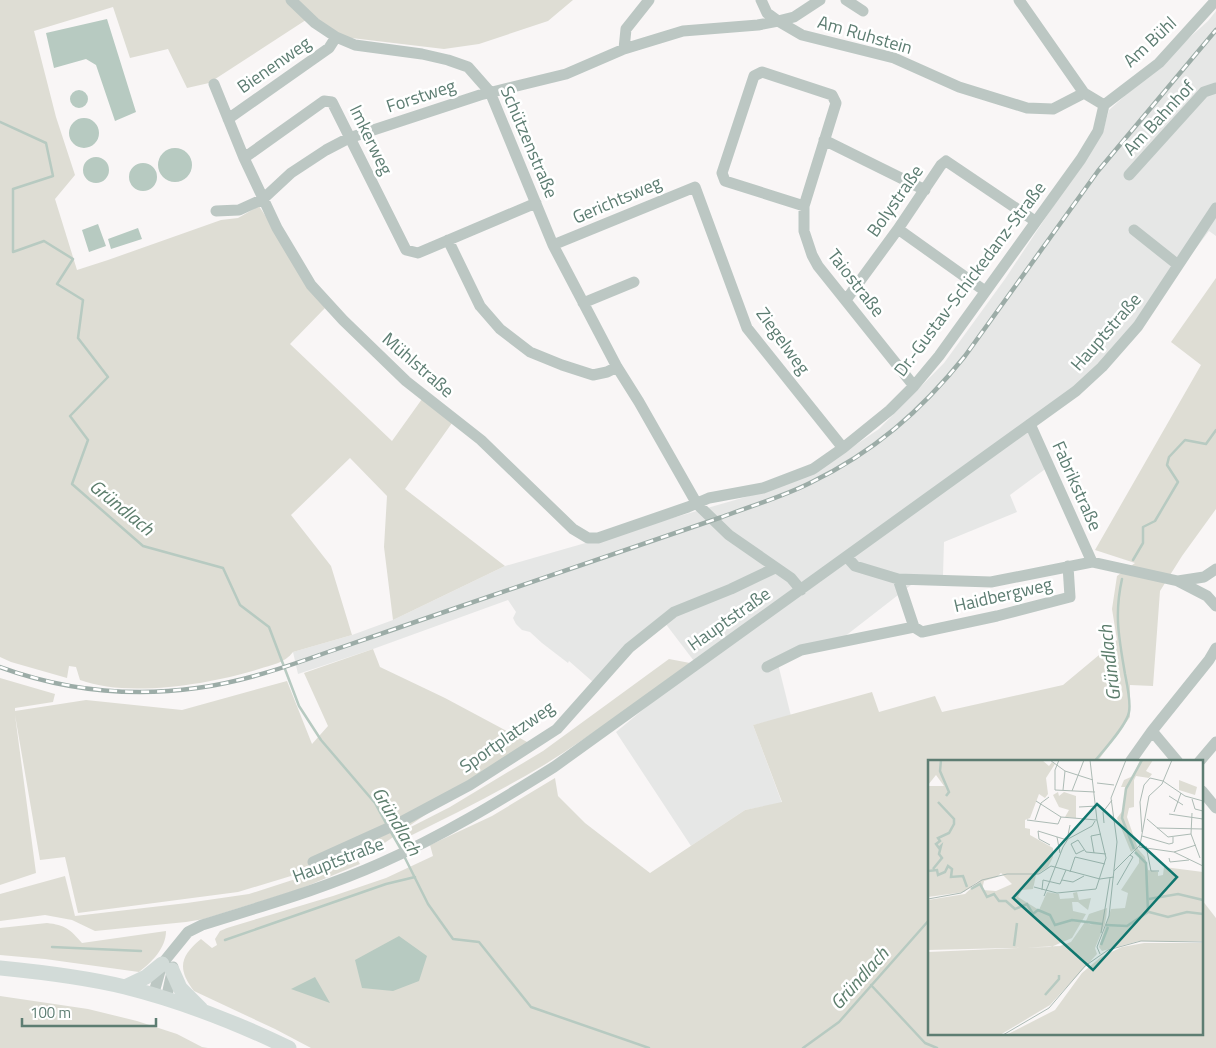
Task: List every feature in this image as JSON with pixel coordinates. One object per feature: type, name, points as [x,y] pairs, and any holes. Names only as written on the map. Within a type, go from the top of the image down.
[{"type":"main road","points":[[125,987],[167,967],[184,993],[210,1014]]},
{"type":"main road","points":[[0,968],[64,976],[125,987],[210,1014],[289,1048]]},
{"type":"street","name":"Schützenstraße","points":[[292,0],[315,23],[336,37],[355,45],[422,54],[454,62],[468,67],[490,92],[553,245],[617,367],[697,504],[729,535],[791,578],[801,590]]},
{"type":"street","points":[[624,48],[626,29],[649,0]]},
{"type":"street","name":"Am Ruhstein","points":[[761,0],[767,12],[802,35],[894,58],[959,87],[1027,108],[1053,109],[1084,93]]},
{"type":"street","points":[[490,92],[566,74],[624,48],[683,31],[758,25],[794,17],[820,0]]},
{"type":"street","points":[[846,0],[862,11]]},
{"type":"street","points":[[1019,0],[1084,93],[1104,105]]},
{"type":"street","points":[[1200,0],[1212,4]]},
{"type":"street","name":"Am Bühl","points":[[1104,105],[1159,63],[1212,4]]},
{"type":"street","name":"Bienenweg","points":[[228,119],[329,48],[336,37]]},
{"type":"street","name":"Taiostraße","points":[[804,206],[725,181],[722,173],[754,76],[762,72],[832,95],[836,103],[804,206],[804,231],[818,266],[914,386]]},
{"type":"street","name":"Mühlstraße","points":[[214,84],[263,199],[277,228],[311,285],[343,320],[406,381],[481,440],[580,534],[588,538],[598,538],[697,504]]},
{"type":"street","name":"Am Bahnhof","points":[[1129,175],[1204,92],[1216,88]]},
{"type":"street","name":"Forstweg","points":[[216,211],[239,210],[263,199],[291,173],[326,150],[349,138],[490,92]]},
{"type":"street","name":"Imkerweg","points":[[244,158],[324,100],[332,102],[406,250],[418,253],[536,202]]},
{"type":"street","name":"Dr.-Gustav-Schickedanz-Straße","points":[[697,504],[709,498],[763,488],[813,469],[843,448],[890,410],[914,386],[939,356],[1081,159],[1098,131],[1104,105]]},
{"type":"street","points":[[824,140],[924,190]]},
{"type":"street","name":"Bolystraße","points":[[846,300],[898,229],[941,165],[946,162],[1035,221]]},
{"type":"street","name":"Gerichtsweg","points":[[553,245],[695,186]]},
{"type":"street","name":"Ziegelweg","points":[[695,186],[747,328],[843,448]]},
{"type":"street","name":"Hauptstraße","points":[[159,998],[167,967],[178,944],[188,932],[202,925],[320,888],[381,863],[486,810],[554,767],[1076,391],[1102,367],[1138,326],[1216,208]]},
{"type":"street","points":[[898,229],[985,291]]},
{"type":"street","points":[[1134,230],[1178,265]]},
{"type":"street","points":[[448,240],[480,306],[500,329],[530,352],[593,375],[607,372],[617,367]]},
{"type":"street","points":[[583,303],[634,282]]},
{"type":"street","name":"Fabrikstraße","points":[[1030,424],[1092,562]]},
{"type":"street","points":[[847,556],[855,566],[898,579],[991,582],[1092,562],[1178,581],[1207,596],[1216,606]]},
{"type":"street","name":"Haidbergweg","points":[[767,667],[801,650],[914,627],[922,632],[997,616],[1070,597],[1068,566]]},
{"type":"street","name":"Sportplatzweg","points":[[313,862],[397,824],[470,785],[557,728],[629,648],[674,612],[731,589],[775,568]]},
{"type":"street","points":[[1178,581],[1204,577],[1216,569]]},
{"type":"street","points":[[1204,577],[1207,596]]},
{"type":"street","points":[[898,579],[914,627]]},
{"type":"street","points":[[1131,760],[1152,731],[1209,660],[1216,648]]},
{"type":"street","points":[[1152,731],[1176,760]]},
{"type":"street","points":[[1201,760],[1216,742]]},
{"type":"street","points":[[1204,793],[1216,808]]},
{"type":"shaded area","points":[[0,0],[573,0],[548,21],[479,44],[444,49],[343,37],[312,16],[209,83],[187,88],[168,49],[130,58],[113,7],[34,31],[56,117],[75,175],[55,199],[77,270],[221,220],[238,218],[259,206],[325,308],[290,344],[392,441],[422,399],[452,423],[405,489],[505,566],[393,620],[384,547],[387,496],[350,458],[291,515],[331,566],[352,635],[293,652],[290,656],[273,665],[239,675],[170,687],[121,688],[100,685],[80,680],[76,667],[69,666],[67,678],[0,657]]},
{"type":"shaded area","points":[[1216,11],[1216,236],[1209,231],[1137,326],[1102,365],[1029,423],[1048,467],[1010,495],[1017,512],[944,542],[943,575],[911,585],[844,637],[777,660],[791,716],[753,725],[782,803],[745,810],[691,846],[616,732],[697,665],[665,623],[593,682],[569,661],[568,663],[530,632],[522,630],[513,618],[516,612],[508,600],[298,674],[293,652],[352,635],[393,620],[505,566],[763,492],[814,473],[879,429],[944,363],[1005,279],[1103,131],[1109,110],[1208,21]]},
{"type":"shaded area","points":[[107,19],[136,112],[115,121],[96,65],[86,59],[54,68],[46,33]]},
{"type":"shaded area","points":[[75,90],[83,90],[88,95],[86,106],[75,108],[70,103],[70,95]]},
{"type":"shaded area","points":[[84,118],[95,122],[99,133],[95,144],[84,148],[73,144],[69,133],[73,122]]},
{"type":"shaded area","points":[[175,148],[187,153],[192,165],[187,177],[175,182],[163,177],[158,165],[163,153]]},
{"type":"shaded area","points":[[96,157],[105,161],[109,170],[105,179],[96,183],[87,179],[83,170],[87,161]]},
{"type":"shaded area","points":[[143,163],[153,167],[157,177],[153,187],[143,191],[133,187],[129,177],[133,167]]},
{"type":"shaded area","points":[[98,224],[106,246],[89,252],[82,230]]},
{"type":"shaded area","points":[[138,228],[142,239],[111,249],[108,239]]},
{"type":"shaded area","points":[[1216,278],[1216,509],[1182,556],[1160,591],[1153,686],[1130,685],[1130,717],[1098,760],[928,760],[928,1036],[1204,1036],[1204,903],[1216,918],[1216,1048],[311,1048],[194,991],[185,976],[183,963],[189,951],[201,939],[212,948],[217,945],[215,939],[220,931],[227,928],[386,878],[433,856],[430,845],[492,816],[555,778],[558,796],[585,823],[650,873],[745,810],[782,802],[753,725],[872,692],[879,712],[935,696],[942,712],[1063,685],[1117,640],[1112,609],[1117,576],[1135,563],[1095,550],[1201,365],[1171,342]]},
{"type":"shaded area","points":[[373,649],[380,667],[445,698],[529,743],[373,851],[238,892],[78,913],[65,857],[40,860],[15,715],[36,873],[0,885],[0,678],[55,694],[53,702],[15,708],[15,711],[86,700],[182,710],[287,681],[312,744],[328,726],[304,673]]},
{"type":"shaded area","points":[[669,659],[690,663],[600,728],[544,765],[493,794],[406,838],[405,830],[450,807],[543,751]]},
{"type":"shaded area","points":[[357,859],[360,864],[300,889],[204,919],[95,931],[72,920],[45,915],[0,921],[0,894],[65,876],[75,916],[249,894]]},
{"type":"shaded area","points":[[47,923],[67,928],[82,943],[166,931],[161,949],[149,964],[139,972],[0,955],[0,928]]},
{"type":"shaded area","points":[[399,936],[427,956],[419,981],[393,991],[362,988],[355,960]]},
{"type":"shaded area","points":[[315,977],[330,1003],[291,989]]},
{"type":"shaded area","points":[[0,996],[88,1009],[137,1021],[177,1034],[202,1047],[208,1048],[0,1048]]},
{"type":"waterway","name":"Gründlach","points":[[0,122],[46,143],[53,176],[13,189],[13,252],[44,241],[73,259],[57,284],[83,300],[78,338],[108,377],[70,416],[88,440],[72,484],[143,546],[223,568],[240,605],[269,627],[299,706],[321,740],[375,803],[387,825]]},
{"type":"waterway","name":"Gründlach","points":[[1133,560],[1143,543],[1143,527],[1155,521],[1178,482],[1167,465],[1169,457],[1185,440],[1206,444],[1216,430]]},
{"type":"waterway","name":"Gründlach","points":[[1096,760],[1119,731],[1129,712],[1130,703],[1118,626],[1118,604],[1122,579]]},
{"type":"waterway","name":"Gründlach","points":[[391,832],[402,851]]},
{"type":"waterway","name":"Gründlach","points":[[404,856],[428,904],[453,939],[479,942],[531,1007],[649,1048]]},
{"type":"waterway","points":[[225,940],[386,884],[415,877]]},
{"type":"waterway","name":"Gründlach","points":[[803,1048],[839,1022],[928,921]]},
{"type":"waterway","points":[[52,947],[141,951]]},
{"type":"waterway","points":[[871,985],[925,1043],[937,1048]]},
{"type":"railway","points":[[0,667],[48,681],[97,690],[172,691],[231,682],[296,663],[722,517],[789,493],[833,471],[876,444],[895,429],[948,376],[965,356],[1098,171],[1216,30]]}]
